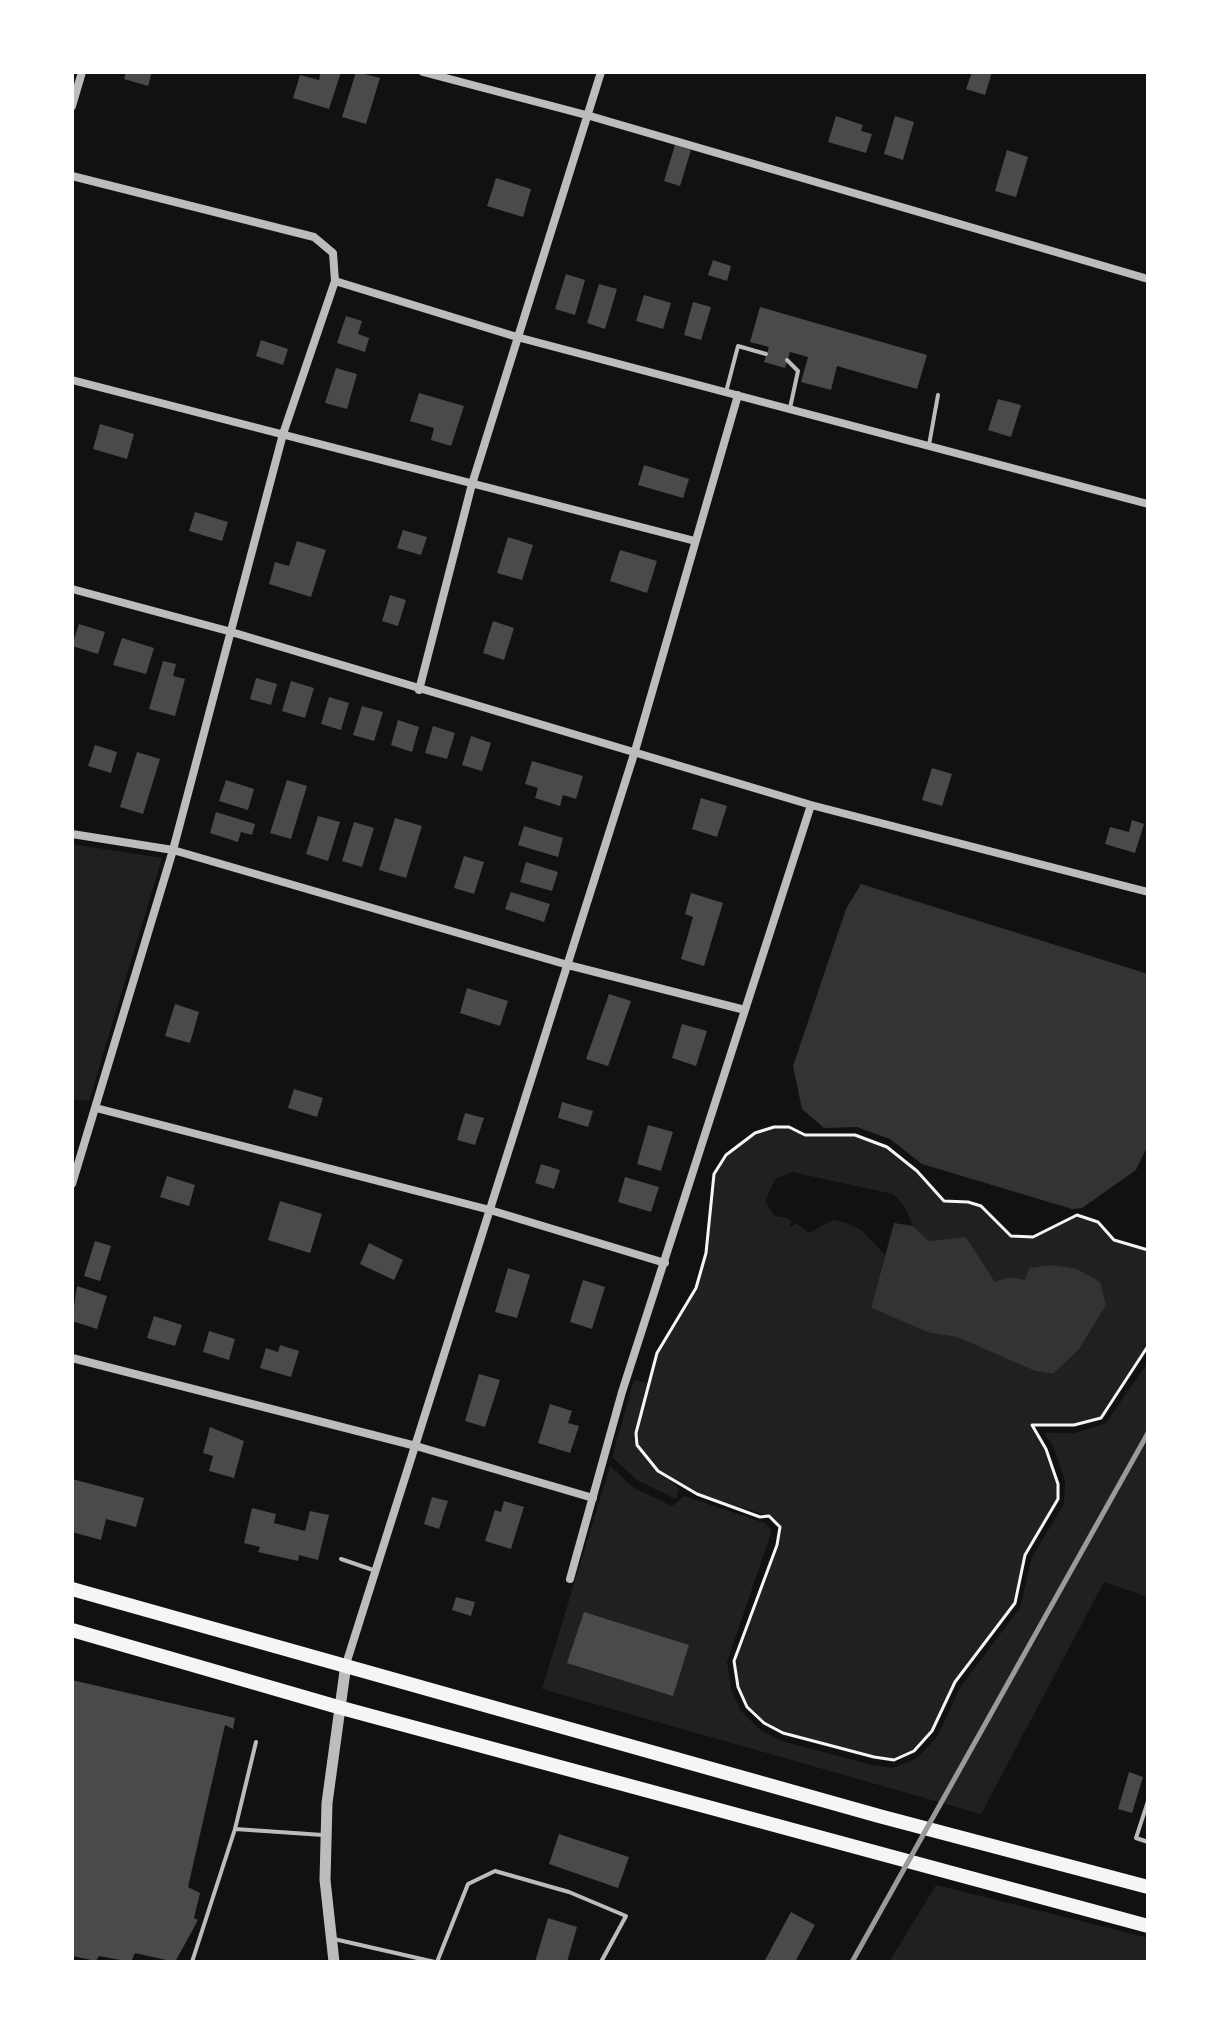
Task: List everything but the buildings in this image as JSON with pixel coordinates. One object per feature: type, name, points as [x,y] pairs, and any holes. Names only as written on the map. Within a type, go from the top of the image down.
[{"type":"main road","points":[[72,1589],[879,1816],[1148,1887]]},
{"type":"main road","points":[[72,1630],[338,1707],[1148,1926]]},
{"type":"street","points":[[72,106],[82,72]]},
{"type":"street","points":[[423,72],[590,116],[1148,279]]},
{"type":"street","points":[[419,690],[472,484],[590,116],[601,72]]},
{"type":"street","points":[[72,176],[314,237],[333,253],[335,281],[283,434],[228,631],[173,850],[72,1184]]},
{"type":"street","points":[[335,281],[517,337],[1148,504]]},
{"type":"street","points":[[72,380],[695,541]]},
{"type":"street","points":[[334,1962],[325,1880],[326,1835],[338,1707],[346,1664],[635,751],[738,395]]},
{"type":"street","points":[[72,589],[228,631],[811,805],[1148,892]]},
{"type":"street","points":[[570,1579],[622,1392],[811,805]]},
{"type":"street","points":[[72,834],[173,850],[568,965],[745,1010]]},
{"type":"street","points":[[96,1108],[490,1210],[665,1263]]},
{"type":"street","points":[[72,1358],[416,1446],[593,1498]]},
{"type":"lane","points":[[726,392],[738,346],[766,354]]},
{"type":"lane","points":[[787,360],[798,371],[790,408]]},
{"type":"lane","points":[[929,445],[938,395]]},
{"type":"lane","points":[[341,1559],[376,1571]]},
{"type":"lane","points":[[192,1962],[235,1829],[256,1742]]},
{"type":"lane","points":[[1148,1801],[1136,1838],[1148,1842]]},
{"type":"lane","points":[[235,1829],[326,1835]]},
{"type":"lane","points":[[331,1938],[436,1962],[468,1884],[495,1871],[569,1892],[626,1916],[601,1962]]},
{"type":"path","points":[[1148,1250],[1114,1240],[1098,1222],[1077,1215],[1033,1237],[1011,1236],[981,1206],[944,1201],[917,1171],[887,1147],[855,1135],[805,1135],[789,1127],[774,1127],[755,1133],[726,1155],[714,1174],[706,1253],[696,1288],[657,1353],[636,1433],[637,1445],[658,1471],[697,1494],[760,1517],[769,1516],[780,1527],[777,1545],[734,1661],[738,1687],[747,1707],[764,1723],[783,1733],[874,1757],[894,1760],[914,1751],[932,1731],[955,1682],[1015,1603],[1025,1555],[1041,1523],[1058,1499],[1058,1484],[1046,1449],[1032,1425],[1074,1425],[1101,1418],[1148,1346]]},
{"type":"shaded area","points":[[72,844],[162,858],[89,1101],[72,1099]]},
{"type":"shaded area","points":[[861,884],[1148,974],[1148,1145],[1136,1170],[1082,1208],[1072,1209],[922,1164],[890,1139],[857,1127],[824,1128],[802,1109],[793,1066],[846,909]]},
{"type":"shaded area","points":[[774,1127],[789,1127],[805,1135],[855,1135],[887,1147],[917,1171],[944,1201],[981,1206],[1011,1236],[1033,1237],[1077,1215],[1098,1222],[1115,1240],[1148,1250],[1148,1346],[1144,1355],[1101,1418],[1074,1425],[1032,1425],[1046,1449],[1058,1484],[1058,1499],[1025,1555],[1015,1603],[955,1682],[932,1731],[914,1751],[894,1760],[783,1733],[764,1723],[747,1707],[738,1687],[734,1661],[777,1545],[779,1527],[769,1516],[697,1494],[665,1476],[679,1488],[676,1499],[637,1480],[612,1457],[634,1380],[649,1383],[664,1338],[696,1288],[706,1253],[714,1174],[738,1143]],"holes":[[[792,1172],[893,1194],[904,1206],[913,1226],[929,1241],[966,1237],[995,1282],[1010,1277],[1025,1280],[1052,1374],[1035,1371],[957,1337],[930,1333],[871,1308],[885,1255],[861,1230],[833,1220],[809,1233],[797,1223],[790,1227],[791,1220],[775,1216],[765,1202],[775,1179]]]},
{"type":"shaded area","points":[[894,1223],[913,1226],[929,1241],[966,1237],[995,1282],[1010,1277],[1025,1280],[1029,1268],[1051,1265],[1077,1269],[1100,1282],[1106,1305],[1079,1349],[1053,1374],[1035,1371],[957,1337],[930,1333],[871,1308]]},
{"type":"shaded area","points":[[1148,1362],[1148,1597],[1104,1582],[981,1814],[542,1689],[610,1466],[634,1488],[672,1506],[684,1496],[765,1523],[772,1530],[727,1662],[731,1689],[741,1711],[759,1729],[781,1741],[872,1765],[893,1768],[917,1758],[937,1737],[961,1686],[1020,1608],[1032,1557],[1064,1504],[1065,1480],[1053,1446],[1044,1433],[1075,1433],[1106,1423]]},
{"type":"shaded area","points":[[936,1885],[1148,1938],[1148,1962],[889,1962]]},
{"type":"railway","points":[[852,1962],[1148,1433]]}]
